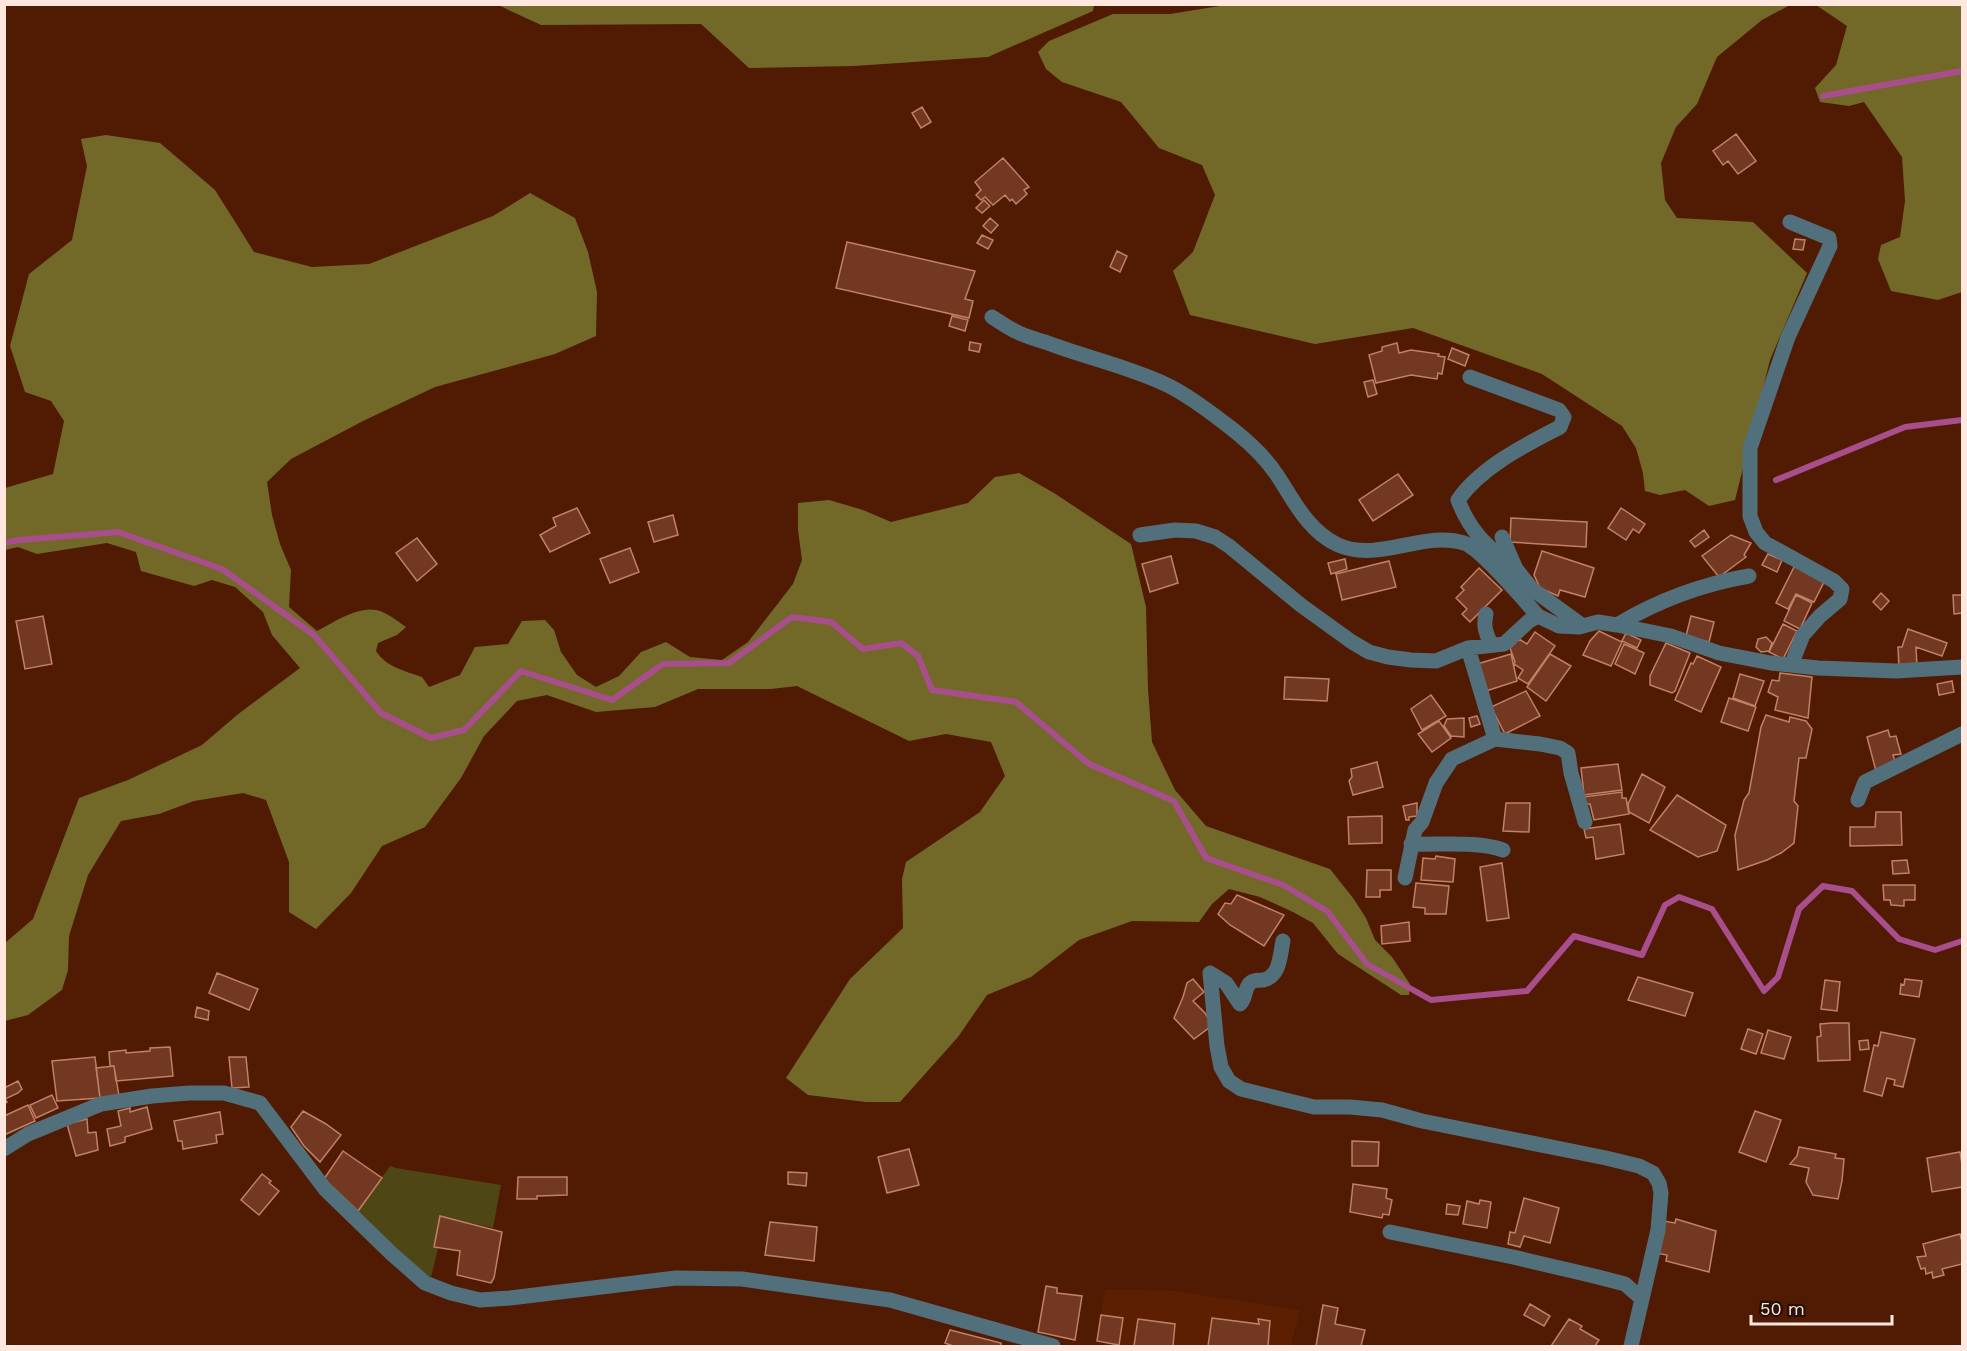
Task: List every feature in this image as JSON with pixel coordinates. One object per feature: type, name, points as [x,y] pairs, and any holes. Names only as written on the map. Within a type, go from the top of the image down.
[{"type":"street","points":[[1790,222],[1829,238],[1830,246],[1788,337],[1750,448],[1749,516],[1756,532],[1765,543],[1834,581],[1842,589],[1840,599],[1803,635],[1791,665]]},
{"type":"street","points":[[992,317],[1016,332],[1166,384],[1205,409],[1262,455],[1299,511],[1328,539],[1340,546],[1359,550],[1392,549],[1421,542],[1465,543],[1482,557],[1538,616],[1559,626],[1583,627],[1598,622],[1617,625],[1671,636],[1719,653],[1771,663],[1896,671],[1962,667]]},
{"type":"street","points":[[1470,377],[1559,410],[1564,417],[1560,427],[1517,449],[1467,487],[1458,500],[1465,517],[1482,541],[1516,569],[1532,589],[1583,627]]},
{"type":"street","points":[[1140,535],[1174,530],[1196,531],[1215,537],[1302,606],[1369,652],[1411,660],[1436,661],[1468,648],[1504,644],[1529,621],[1538,616]]},
{"type":"street","points":[[1502,537],[1516,569]]},
{"type":"street","points":[[1617,625],[1642,610],[1690,592],[1722,581],[1749,576]]},
{"type":"street","points":[[1485,614],[1484,631],[1491,645]]},
{"type":"street","points":[[1468,648],[1495,740]]},
{"type":"street","points":[[1858,800],[1865,782],[1962,734]]},
{"type":"street","points":[[1405,878],[1415,830],[1422,822],[1436,783],[1452,759],[1495,740],[1540,744],[1560,748],[1568,753],[1571,773],[1585,822]]},
{"type":"street","points":[[1411,844],[1494,846],[1503,850]]},
{"type":"street","points":[[1283,941],[1275,975],[1270,979],[1252,981],[1240,1004],[1226,983],[1210,972],[1217,1046],[1221,1066],[1228,1081],[1241,1089],[1314,1107],[1382,1110],[1422,1121],[1606,1158],[1638,1166],[1653,1173],[1661,1192],[1658,1230],[1631,1347]]},
{"type":"street","points":[[4,1149],[28,1134],[100,1104],[161,1095],[224,1093],[260,1103],[325,1189],[425,1283],[451,1293],[480,1300],[676,1278],[742,1279],[890,1300],[1053,1347]]},
{"type":"street","points":[[1390,1232],[1513,1257],[1625,1284],[1642,1299]]},
{"type":"shaded area","points":[[498,5],[1094,5],[1093,11],[988,57],[854,66],[749,68],[701,24],[541,25]]},
{"type":"shaded area","points":[[1226,5],[1790,5],[1762,20],[1717,57],[1697,104],[1676,127],[1661,163],[1665,200],[1677,218],[1753,222],[1807,273],[1770,360],[1735,500],[1709,506],[1685,490],[1660,495],[1645,491],[1636,448],[1622,426],[1542,374],[1413,328],[1315,344],[1190,315],[1173,271],[1193,252],[1215,195],[1202,165],[1159,148],[1121,102],[1062,82],[1046,69],[1038,52],[1049,41],[1113,14],[1170,14]]},
{"type":"shaded area","points":[[1816,5],[1962,5],[1962,292],[1938,300],[1891,291],[1878,259],[1881,245],[1900,237],[1905,201],[1902,157],[1864,102],[1849,106],[1820,102],[1815,88],[1836,65],[1847,26]]},
{"type":"shaded area","points":[[106,135],[160,143],[215,190],[254,252],[312,267],[369,264],[493,216],[530,193],[575,218],[588,252],[597,292],[596,336],[555,354],[435,387],[291,459],[267,482],[272,515],[280,544],[291,570],[289,607],[317,631],[361,610],[376,610],[392,617],[406,627],[397,635],[378,643],[376,651],[390,665],[422,677],[429,687],[460,675],[475,647],[508,644],[522,621],[545,620],[554,630],[561,652],[577,675],[596,687],[619,676],[641,652],[666,642],[690,657],[722,660],[748,642],[793,584],[802,560],[798,530],[798,503],[829,500],[863,510],[891,522],[968,503],[995,477],[1019,473],[1054,493],[1131,544],[1146,607],[1152,742],[1175,790],[1206,826],[1330,869],[1366,918],[1375,940],[1392,957],[1410,984],[1409,995],[1401,995],[1338,954],[1313,923],[1260,897],[1229,889],[1212,904],[1199,922],[1132,921],[1079,940],[1031,977],[987,995],[958,1037],[900,1102],[866,1102],[808,1095],[786,1078],[850,979],[903,928],[902,879],[906,862],[980,812],[1005,776],[991,742],[946,734],[909,741],[797,686],[771,689],[698,689],[655,707],[596,712],[547,695],[517,701],[484,736],[461,778],[425,827],[382,846],[351,893],[316,929],[289,912],[289,862],[266,800],[243,793],[194,801],[159,814],[121,821],[88,875],[69,936],[68,970],[62,990],[28,1015],[5,1021],[5,943],[33,919],[79,798],[128,780],[202,745],[237,715],[300,668],[272,635],[263,612],[235,587],[212,580],[194,586],[141,571],[136,552],[107,543],[37,554],[18,547],[5,550],[5,488],[53,474],[64,421],[51,401],[25,392],[10,346],[29,274],[72,240],[87,166],[81,139]]},
{"type":"shaded area","points":[[390,1166],[501,1185],[493,1228],[440,1216],[434,1246],[438,1248],[431,1277],[424,1274],[358,1211]]},
{"type":"shaded area","points":[[1105,1289],[1175,1291],[1300,1310],[1291,1346],[1125,1346],[1097,1341]]},
{"type":"building","points":[[922,107],[931,122],[921,128],[912,113]]},
{"type":"building","points":[[1736,134],[1756,161],[1738,174],[1728,161],[1723,165],[1713,151]]},
{"type":"building","points":[[1003,158],[1029,187],[1024,190],[1027,194],[1016,204],[1005,195],[993,205],[985,197],[981,200],[976,195],[981,190],[975,182]]},
{"type":"building","points":[[984,200],[990,206],[982,213],[976,208]]},
{"type":"building","points":[[990,218],[998,225],[991,233],[983,226]]},
{"type":"building","points":[[982,235],[993,240],[988,249],[977,243]]},
{"type":"building","points":[[1795,239],[1805,240],[1803,250],[1793,249]]},
{"type":"building","points":[[847,242],[975,271],[965,299],[973,301],[969,318],[836,288]]},
{"type":"building","points":[[1117,251],[1127,256],[1120,272],[1110,267]]},
{"type":"building","points":[[952,316],[968,320],[965,331],[949,326]]},
{"type":"building","points":[[970,342],[981,344],[979,352],[969,350]]},
{"type":"building","points":[[1397,343],[1399,353],[1411,350],[1445,357],[1442,374],[1438,373],[1437,379],[1411,375],[1376,383],[1369,355],[1382,351],[1382,347]]},
{"type":"building","points":[[1452,348],[1469,355],[1465,366],[1448,359]]},
{"type":"building","points":[[1373,380],[1377,394],[1368,397],[1364,382]]},
{"type":"building","points":[[1398,474],[1413,495],[1373,521],[1359,500]]},
{"type":"building","points":[[577,508],[590,533],[550,552],[540,535],[556,526],[553,518]]},
{"type":"building","points":[[1621,508],[1645,524],[1639,533],[1633,529],[1626,540],[1608,528]]},
{"type":"building","points":[[673,515],[678,535],[654,542],[648,522]]},
{"type":"building","points":[[1511,518],[1587,522],[1586,547],[1510,542]]},
{"type":"building","points":[[1704,530],[1709,537],[1695,547],[1690,541]]},
{"type":"building","points":[[1731,535],[1751,543],[1744,555],[1746,557],[1719,577],[1702,556]]},
{"type":"building","points":[[417,538],[437,564],[417,581],[396,553]]},
{"type":"building","points":[[630,548],[639,572],[610,583],[600,559]]},
{"type":"building","points":[[1542,551],[1594,568],[1585,597],[1560,590],[1558,596],[1540,588],[1534,575]]},
{"type":"building","points":[[1768,554],[1782,560],[1777,572],[1762,565]]},
{"type":"building","points":[[1171,556],[1178,583],[1150,592],[1142,564]]},
{"type":"building","points":[[1345,559],[1347,569],[1331,574],[1328,563]]},
{"type":"building","points":[[1389,561],[1396,587],[1342,600],[1336,574]]},
{"type":"building","points":[[1795,565],[1824,582],[1814,602],[1796,594],[1788,609],[1776,603]]},
{"type":"building","points":[[1479,568],[1502,590],[1470,622],[1462,614],[1467,609],[1456,598],[1464,590],[1461,587]]},
{"type":"building","points":[[1881,593],[1889,601],[1881,610],[1873,602]]},
{"type":"building","points":[[1796,595],[1812,603],[1800,629],[1784,621]]},
{"type":"building","points":[[1953,595],[1962,595],[1962,613],[1954,614]]},
{"type":"building","points":[[43,616],[52,664],[25,669],[16,621]]},
{"type":"building","points":[[1691,616],[1714,622],[1709,642],[1686,636]]},
{"type":"building","points":[[1783,624],[1797,631],[1783,659],[1769,652]]},
{"type":"building","points":[[1908,629],[1947,643],[1942,656],[1916,647],[1917,667],[1899,668],[1898,647],[1902,647]]},
{"type":"building","points":[[1599,631],[1622,642],[1611,666],[1583,655],[1590,641]]},
{"type":"building","points":[[1535,632],[1555,646],[1528,684],[1518,678],[1523,670],[1514,664],[1510,648],[1519,639],[1527,644]]},
{"type":"building","points":[[1626,633],[1641,640],[1637,648],[1622,641]]},
{"type":"building","points":[[1766,637],[1772,643],[1769,651],[1761,652],[1756,647],[1758,639]]},
{"type":"building","points":[[1666,643],[1690,653],[1675,691],[1672,693],[1650,685],[1650,676]]},
{"type":"building","points":[[1624,644],[1644,653],[1635,674],[1615,664]]},
{"type":"building","points":[[1511,654],[1517,681],[1486,691],[1477,664]]},
{"type":"building","points":[[1550,654],[1571,666],[1546,701],[1527,687]]},
{"type":"building","points":[[1697,656],[1721,667],[1701,712],[1675,700],[1691,663],[1693,664]]},
{"type":"building","points":[[1780,673],[1812,677],[1808,718],[1775,710],[1778,697],[1768,692],[1772,680],[1779,681]]},
{"type":"building","points":[[1740,674],[1764,681],[1755,706],[1733,698]]},
{"type":"building","points":[[1285,677],[1329,679],[1327,701],[1284,699]]},
{"type":"building","points":[[1952,681],[1954,692],[1939,695],[1937,684]]},
{"type":"building","points":[[1526,691],[1540,716],[1505,734],[1491,707]]},
{"type":"building","points":[[1431,695],[1446,716],[1422,730],[1411,709]]},
{"type":"building","points":[[1729,698],[1756,707],[1748,731],[1721,722]]},
{"type":"building","points":[[1766,715],[1789,722],[1790,717],[1806,721],[1812,729],[1806,758],[1799,758],[1794,801],[1798,806],[1794,843],[1767,860],[1738,870],[1735,835],[1744,800],[1749,793],[1761,727]]},
{"type":"building","points":[[1477,716],[1480,724],[1471,727],[1469,718]]},
{"type":"building","points":[[1464,718],[1464,737],[1451,736],[1444,726],[1447,719]]},
{"type":"building","points":[[1439,721],[1451,738],[1432,752],[1418,734]]},
{"type":"building","points":[[1888,730],[1890,737],[1896,736],[1901,754],[1893,755],[1896,765],[1876,771],[1867,737]]},
{"type":"building","points":[[1377,762],[1383,787],[1353,795],[1349,781],[1352,777],[1351,769]]},
{"type":"building","points":[[1618,764],[1622,790],[1584,795],[1581,768]]},
{"type":"building","points":[[1642,774],[1665,787],[1649,823],[1629,812],[1628,804]]},
{"type":"building","points":[[1622,792],[1622,798],[1626,798],[1629,814],[1594,820],[1590,804],[1587,804],[1583,797]]},
{"type":"building","points":[[1677,795],[1726,825],[1717,851],[1698,857],[1650,830]]},
{"type":"building","points":[[1417,803],[1417,816],[1406,820],[1403,806]]},
{"type":"building","points":[[1506,803],[1530,803],[1529,832],[1503,831]]},
{"type":"building","points":[[1876,812],[1901,812],[1902,845],[1850,846],[1850,827],[1875,827]]},
{"type":"building","points":[[1382,816],[1382,843],[1349,844],[1348,817]]},
{"type":"building","points":[[1620,824],[1624,854],[1596,859],[1593,837],[1586,838],[1584,829]]},
{"type":"building","points":[[1436,856],[1455,859],[1453,882],[1421,880],[1423,858],[1435,859]]},
{"type":"building","points":[[1907,860],[1909,873],[1893,874],[1892,861]]},
{"type":"building","points":[[1502,863],[1509,918],[1487,921],[1480,867]]},
{"type":"building","points":[[1367,870],[1391,870],[1391,890],[1380,890],[1380,897],[1366,897]]},
{"type":"building","points":[[1416,883],[1449,886],[1446,914],[1425,914],[1425,908],[1413,907]]},
{"type":"building","points":[[1883,885],[1915,885],[1915,900],[1904,900],[1904,906],[1891,905],[1890,900],[1884,900]]},
{"type":"building","points":[[1237,895],[1284,915],[1264,946],[1230,925],[1218,914],[1225,903],[1231,904]]},
{"type":"building","points":[[1409,922],[1410,941],[1382,944],[1381,926]]},
{"type":"building","points":[[217,973],[258,989],[249,1010],[209,993]]},
{"type":"building","points":[[1638,977],[1693,993],[1685,1016],[1628,1000]]},
{"type":"building","points":[[1193,979],[1204,992],[1193,1001],[1210,1021],[1210,1027],[1194,1039],[1174,1018],[1187,983]]},
{"type":"building","points":[[1905,979],[1922,981],[1919,997],[1900,994],[1901,984],[1904,985]]},
{"type":"building","points":[[1825,980],[1840,982],[1837,1011],[1821,1009]]},
{"type":"building","points":[[197,1007],[209,1011],[208,1020],[195,1017]]},
{"type":"building","points":[[1849,1023],[1850,1060],[1818,1061],[1817,1037],[1821,1036],[1820,1024]]},
{"type":"building","points":[[1748,1029],[1763,1034],[1756,1054],[1741,1049]]},
{"type":"building","points":[[1768,1030],[1791,1037],[1784,1059],[1761,1053]]},
{"type":"building","points":[[1881,1032],[1915,1039],[1903,1087],[1894,1085],[1895,1080],[1887,1078],[1882,1096],[1864,1091],[1874,1045],[1878,1046]]},
{"type":"building","points":[[1868,1040],[1869,1049],[1860,1050],[1859,1041]]},
{"type":"building","points":[[170,1047],[173,1076],[116,1081],[114,1066],[110,1066],[109,1052],[126,1050],[126,1053]]},
{"type":"building","points":[[95,1057],[100,1098],[57,1101],[52,1061]]},
{"type":"building","points":[[229,1057],[246,1057],[249,1087],[232,1088]]},
{"type":"building","points":[[114,1066],[119,1096],[100,1098],[96,1068]]},
{"type":"building","points":[[18,1081],[22,1089],[5,1099],[7,1102],[4,1104],[4,1088]]},
{"type":"building","points":[[52,1095],[58,1108],[36,1118],[30,1105]]},
{"type":"building","points":[[28,1105],[35,1121],[4,1135],[4,1116]]},
{"type":"building","points":[[147,1107],[152,1129],[125,1137],[125,1142],[110,1146],[107,1129],[121,1126],[118,1111],[130,1108],[130,1112]]},
{"type":"building","points":[[303,1111],[341,1135],[320,1162],[304,1146],[291,1127]]},
{"type":"building","points":[[1755,1111],[1781,1120],[1766,1162],[1739,1152]]},
{"type":"building","points":[[220,1112],[223,1134],[216,1135],[217,1143],[183,1149],[182,1141],[178,1141],[174,1121]]},
{"type":"building","points":[[87,1119],[88,1133],[96,1132],[98,1150],[76,1156],[67,1124]]},
{"type":"building","points":[[1352,1141],[1379,1142],[1378,1166],[1352,1166]]},
{"type":"building","points":[[1799,1147],[1836,1154],[1835,1158],[1844,1159],[1838,1199],[1813,1195],[1806,1182],[1809,1168],[1790,1164],[1797,1156]]},
{"type":"building","points":[[909,1149],[919,1185],[887,1193],[878,1157]]},
{"type":"building","points":[[343,1151],[382,1178],[358,1211],[324,1179]]},
{"type":"building","points":[[1960,1152],[1962,1187],[1932,1192],[1927,1158]]},
{"type":"building","points":[[788,1172],[807,1173],[806,1186],[788,1184]]},
{"type":"building","points":[[262,1174],[279,1191],[259,1215],[241,1200]]},
{"type":"building","points":[[518,1177],[567,1177],[567,1195],[517,1199]]},
{"type":"building","points":[[1353,1184],[1387,1189],[1386,1198],[1392,1200],[1389,1215],[1383,1214],[1382,1218],[1350,1212]]},
{"type":"building","points":[[1524,1198],[1559,1208],[1550,1243],[1524,1236],[1520,1247],[1508,1244],[1510,1232],[1515,1233]]},
{"type":"building","points":[[1480,1200],[1491,1202],[1487,1228],[1463,1224],[1467,1201],[1479,1204]]},
{"type":"building","points":[[1447,1204],[1460,1206],[1458,1215],[1446,1214]]},
{"type":"building","points":[[440,1216],[502,1232],[494,1278],[491,1283],[457,1275],[460,1251],[434,1247]]},
{"type":"building","points":[[1676,1219],[1716,1231],[1709,1272],[1666,1261],[1667,1255],[1656,1253],[1663,1221],[1675,1223]]},
{"type":"building","points":[[770,1222],[817,1227],[814,1261],[765,1255]]},
{"type":"building","points":[[1960,1234],[1962,1264],[1942,1269],[1944,1275],[1933,1278],[1932,1272],[1926,1274],[1925,1268],[1921,1269],[1917,1257],[1926,1256],[1923,1244]]},
{"type":"building","points":[[1046,1286],[1057,1288],[1057,1293],[1082,1296],[1075,1340],[1038,1332]]},
{"type":"building","points":[[1530,1304],[1550,1316],[1544,1326],[1524,1315]]},
{"type":"building","points":[[1323,1305],[1338,1308],[1335,1324],[1365,1330],[1361,1346],[1316,1346]]},
{"type":"building","points":[[1101,1315],[1123,1318],[1119,1345],[1097,1341]]},
{"type":"building","points":[[1212,1318],[1259,1324],[1258,1319],[1270,1321],[1268,1346],[1208,1346]]},
{"type":"building","points":[[1138,1319],[1175,1324],[1173,1346],[1134,1346]]},
{"type":"building","points":[[1569,1319],[1582,1326],[1580,1329],[1599,1340],[1595,1346],[1551,1346]]},
{"type":"building","points":[[950,1330],[1001,1343],[1001,1346],[953,1346],[945,1343]]},
{"type":"waterway","points":[[1823,96],[1962,71]]},
{"type":"waterway","points":[[1776,480],[1905,427],[1962,420]]},
{"type":"waterway","points":[[4,543],[118,532],[222,569],[314,635],[381,713],[431,738],[464,730],[521,671],[612,700],[663,664],[729,663],[792,617],[831,622],[863,649],[901,643],[918,656],[932,690],[1016,702],[1089,764],[1174,801],[1206,858],[1283,885],[1327,911],[1367,964],[1431,1000],[1527,991],[1574,936],[1642,955],[1665,905],[1679,897],[1712,909],[1764,991],[1778,977],[1799,909],[1823,886],[1852,891],[1899,939],[1935,950],[1962,941]]}]
